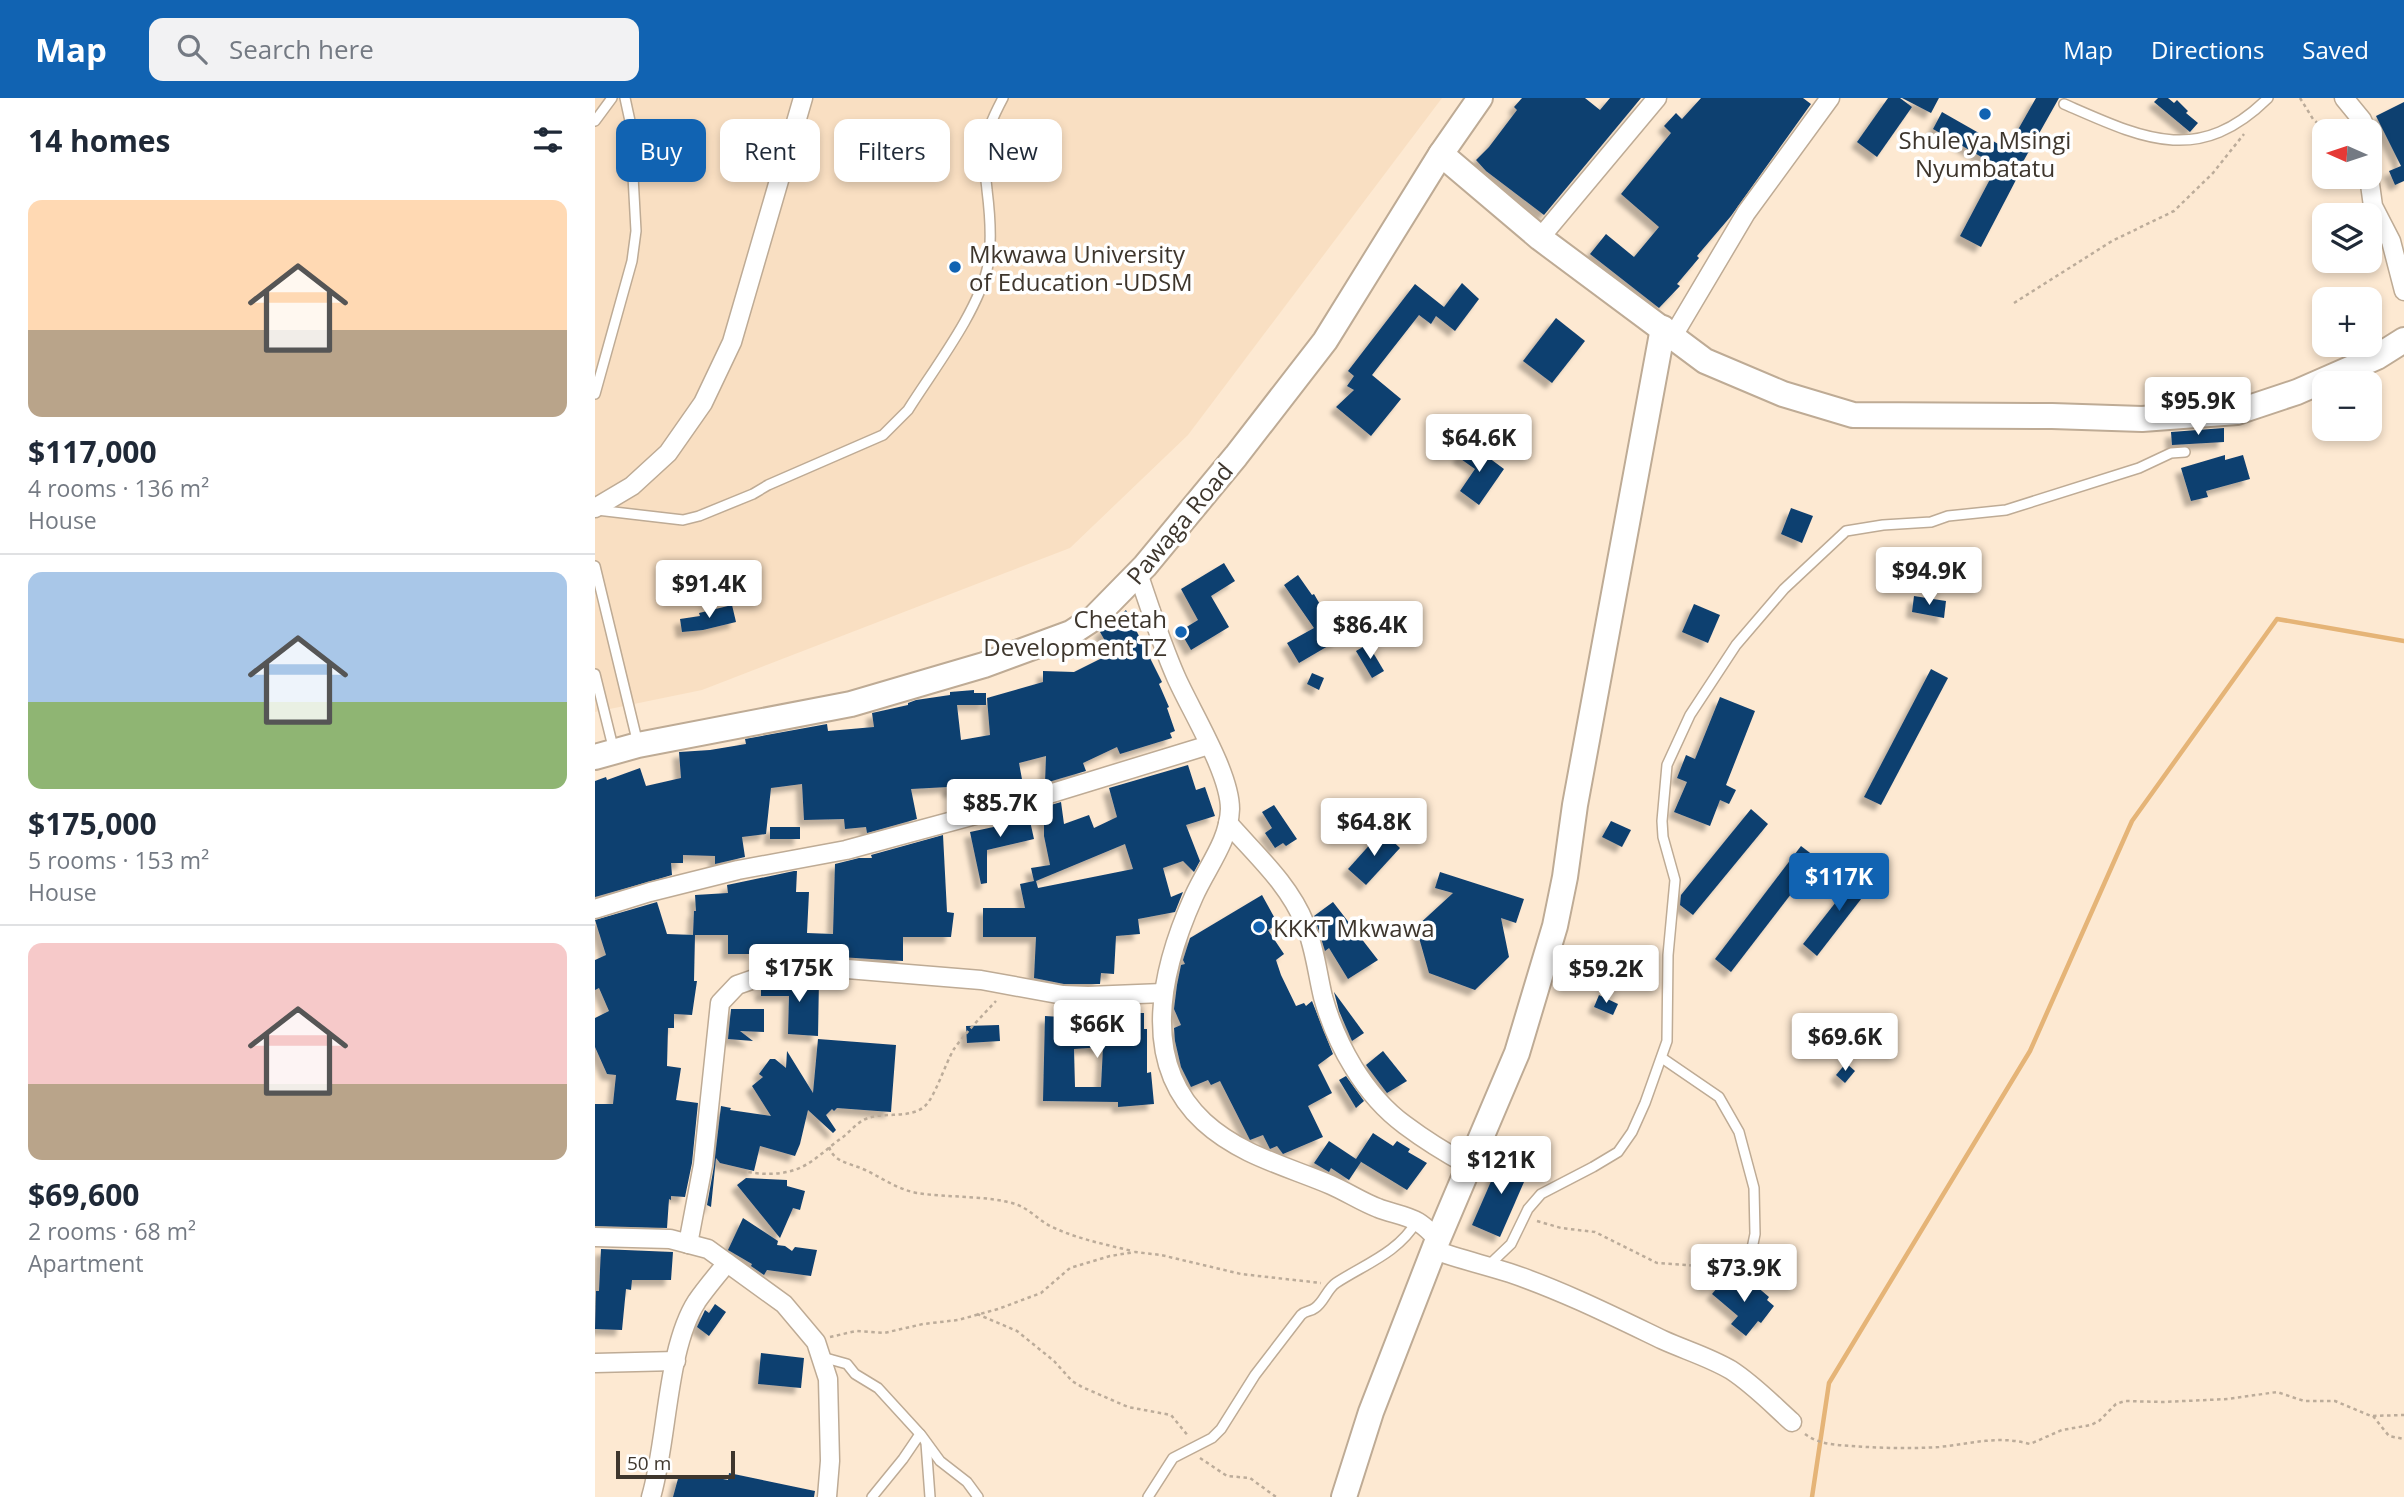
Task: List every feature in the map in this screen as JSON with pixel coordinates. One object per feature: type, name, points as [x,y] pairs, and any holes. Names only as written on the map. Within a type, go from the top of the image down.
[{"type":"street","points":[[595,509],[632,486],[668,453],[703,403],[731,342],[803,98]]},
{"type":"street","name":"Pawaga Road","points":[[605,755],[638,745],[851,704],[984,665],[1071,633],[1094,618],[1138,573],[1236,456],[1325,341],[1441,154],[1480,98]]},
{"type":"street","points":[[1540,238],[1657,98]]},
{"type":"street","points":[[1344,1497],[1371,1412],[1436,1245],[1517,1053],[1555,926],[1606,632],[1668,332],[1746,213],[1830,98]]},
{"type":"street","points":[[2344,98],[2361,119]]},
{"type":"street","points":[[1441,154],[1540,238],[1705,361],[1783,394],[1853,415],[2142,419],[2237,412],[2308,387],[2377,356],[2404,340]]},
{"type":"street","points":[[2371,189],[2373,206],[2391,241],[2404,291]]},
{"type":"street","points":[[1138,573],[1176,677],[1228,792],[1230,807],[1223,839],[1182,926],[1163,993],[1161,1025],[1168,1070],[1184,1099],[1204,1122],[1232,1143],[1265,1161],[1328,1184],[1376,1208],[1417,1221],[1436,1245],[1613,1315],[1731,1370],[1793,1422]]},
{"type":"street","points":[[595,909],[738,870],[846,850],[1036,799],[1209,745]]},
{"type":"street","points":[[1228,823],[1289,894],[1305,924],[1327,1008],[1353,1066],[1378,1100],[1403,1124],[1468,1165]]},
{"type":"street","points":[[688,1244],[703,1161],[720,1003],[737,985],[780,970],[823,967],[981,980],[1063,995],[1163,993]]},
{"type":"street","points":[[595,1237],[670,1239],[708,1249],[784,1304],[818,1349],[828,1379],[830,1461],[827,1497]]},
{"type":"street","points":[[651,1497],[658,1473],[681,1338],[696,1303],[727,1263]]},
{"type":"street","points":[[595,1363],[676,1361]]},
{"type":"lane","points":[[595,121],[612,98]]},
{"type":"lane","points":[[595,394],[632,261],[636,231],[630,121],[625,98]]},
{"type":"lane","points":[[595,509],[683,520],[699,516],[753,495],[768,485],[858,447],[883,435],[897,422],[908,410],[973,309],[981,289],[988,265],[989,225],[983,164],[984,145],[995,112],[1003,98]]},
{"type":"lane","points":[[2064,104],[2116,127],[2170,141],[2208,138],[2260,106],[2268,98]]},
{"type":"lane","points":[[1486,1267],[1511,1244],[1528,1209],[1541,1194],[1618,1152],[1632,1132],[1667,1041],[1668,955],[1675,880],[1663,837],[1667,765],[1689,715],[1736,645],[1784,589],[1846,531],[1931,522],[1948,516],[2006,510],[2114,477],[2171,453],[2185,452]]},
{"type":"lane","points":[[595,566],[638,745]]},
{"type":"lane","points":[[595,674],[605,755]]},
{"type":"lane","points":[[1662,1058],[1719,1097],[1739,1132],[1754,1188],[1755,1234],[1749,1264]]},
{"type":"lane","points":[[1148,1497],[1173,1458],[1212,1437],[1221,1429],[1243,1391],[1301,1315],[1315,1308],[1335,1284],[1395,1248],[1417,1221]]},
{"type":"lane","points":[[818,1349],[851,1366],[855,1374],[878,1388],[940,1461],[967,1482],[978,1497]]},
{"type":"lane","points":[[872,1497],[923,1438]]},
{"type":"lane","points":[[923,1438],[930,1497]]},
{"type":"path","points":[[2300,98],[2313,119]]},
{"type":"path","points":[[2014,303],[2112,241],[2174,211],[2229,155],[2260,106]]},
{"type":"path","points":[[703,1161],[754,1174],[794,1170],[867,1118],[913,1112],[926,1106],[955,1048],[1010,985]]},
{"type":"path","points":[[829,1147],[832,1156],[837,1159],[900,1188],[945,1197],[1011,1203],[1021,1206],[1066,1233],[1100,1245],[1161,1255],[1241,1274],[1335,1284]]},
{"type":"path","points":[[1523,1218],[1561,1228],[1595,1232],[1657,1263],[1715,1267]]},
{"type":"path","points":[[818,1349],[841,1333],[884,1333],[923,1324],[958,1320],[998,1309],[1041,1293],[1070,1268],[1109,1256],[1135,1252]]},
{"type":"path","points":[[977,1314],[1017,1331],[1082,1387],[1128,1407],[1171,1415],[1185,1430],[1202,1461],[1231,1477],[1239,1475],[1250,1478],[1276,1497]]},
{"type":"path","points":[[1793,1422],[1807,1437],[1828,1444],[1891,1448],[1939,1447],[1988,1439],[2030,1444],[2062,1430],[2091,1425],[2116,1404],[2125,1401],[2228,1399],[2277,1392],[2304,1401],[2335,1401],[2373,1416],[2404,1415]]},
{"type":"path","points":[[2373,1416],[2389,1436],[2404,1439]]},
{"type":"shaded area","name":"Mkwawa University of Education -UDSM","points":[[595,98],[1442,98],[1188,435],[1070,548],[702,690],[595,712]]},
{"type":"building","points":[[1522,98],[1585,98],[1600,110],[1610,98],[1641,98],[1544,215],[1486,171],[1476,160],[1517,110],[1514,107]]},
{"type":"building","points":[[1701,98],[1803,98],[1811,104],[1731,216],[1697,256],[1699,258],[1677,284],[1680,286],[1659,308],[1590,254],[1606,234],[1634,257],[1659,227],[1621,194],[1671,133],[1664,126],[1676,113],[1682,119]]},
{"type":"building","points":[[1888,98],[1900,98],[1912,107],[1877,157],[1857,142]]},
{"type":"building","points":[[1902,98],[1939,98],[1931,113]]},
{"type":"building","points":[[2036,98],[2059,98],[2015,176],[2017,178],[1981,247],[1960,236],[1997,166],[1933,129],[1942,112],[2007,149]]},
{"type":"building","points":[[2158,98],[2168,98],[2174,103],[2177,100],[2188,111],[2186,113],[2198,123],[2190,132],[2154,102]]},
{"type":"building","points":[[2404,102],[2404,181],[2395,185],[2389,171],[2401,166],[2382,128],[2382,119],[2376,116]]},
{"type":"building","points":[[1462,283],[1479,299],[1455,331],[1436,316],[1431,324],[1419,315],[1372,375],[1401,399],[1371,436],[1336,407],[1354,390],[1347,386],[1354,376],[1348,371],[1415,284],[1444,307]]},
{"type":"building","points":[[1556,318],[1585,341],[1552,383],[1523,361]]},
{"type":"building","points":[[2224,428],[2224,442],[2172,445],[2171,432]]},
{"type":"building","points":[[1469,443],[1504,469],[1479,505],[1460,491],[1475,469],[1458,457]]},
{"type":"building","points":[[2225,455],[2225,460],[2243,455],[2250,479],[2206,491],[2208,497],[2191,501],[2181,468]]},
{"type":"building","points":[[1791,508],[1813,516],[1802,543],[1781,534]]},
{"type":"building","points":[[1224,563],[1235,581],[1211,596],[1229,627],[1191,650],[1180,631],[1198,620],[1181,589]]},
{"type":"building","points":[[1298,575],[1312,595],[1314,594],[1340,639],[1299,663],[1287,643],[1314,628],[1284,585]]},
{"type":"building","points":[[1914,596],[1946,601],[1944,618],[1912,612]]},
{"type":"building","points":[[1694,604],[1720,615],[1708,643],[1682,632]]},
{"type":"building","points":[[732,605],[736,622],[682,632],[680,619],[700,616],[699,613]]},
{"type":"building","points":[[1126,610],[1162,682],[1159,684],[1175,731],[1170,733],[1172,738],[1120,754],[1117,747],[1083,763],[1086,771],[1045,783],[1046,756],[1019,763],[1024,790],[960,807],[956,791],[948,792],[948,787],[911,789],[917,819],[867,833],[866,827],[845,829],[844,819],[804,820],[802,784],[771,788],[766,834],[742,837],[745,857],[715,864],[715,856],[683,855],[683,863],[671,863],[672,875],[595,897],[595,781],[606,777],[607,780],[640,768],[646,786],[681,778],[679,752],[746,744],[745,739],[827,724],[828,731],[874,727],[872,713],[908,705],[916,700],[950,695],[950,692],[974,690],[974,693],[986,693],[986,705],[957,705],[961,740],[990,735],[987,698],[1043,682],[1043,671],[1074,672],[1112,653],[1100,632]]},
{"type":"building","points":[[1368,644],[1384,671],[1372,678],[1356,651]]},
{"type":"building","points":[[1931,669],[1948,678],[1881,805],[1864,797]]},
{"type":"building","points":[[1312,673],[1324,678],[1319,690],[1307,684]]},
{"type":"building","points":[[1720,697],[1755,711],[1726,785],[1736,790],[1729,804],[1720,800],[1710,826],[1674,812],[1687,782],[1677,778],[1686,755],[1695,759]]},
{"type":"building","points":[[1188,765],[1196,790],[1205,787],[1215,816],[1186,825],[1200,861],[1194,872],[1183,861],[1163,868],[1171,897],[1183,892],[1175,912],[1138,919],[1140,934],[1116,936],[1114,974],[1101,973],[1100,984],[1064,984],[1034,978],[1036,937],[983,937],[983,908],[1025,908],[1020,884],[1034,881],[1031,868],[1050,865],[1044,836],[1044,807],[1061,802],[1064,824],[1089,815],[1094,828],[1117,817],[1109,788]],"holes":[[[1125,844],[1133,869],[1038,888],[1036,881]]]},
{"type":"building","points":[[1274,805],[1297,839],[1286,846],[1283,843],[1275,848],[1265,833],[1272,828],[1262,812]]},
{"type":"building","points":[[1751,809],[1768,824],[1693,915],[1680,905],[1681,895]]},
{"type":"building","points":[[1028,812],[1034,839],[987,850],[987,883],[981,884],[970,832],[1003,825],[1002,819]]},
{"type":"building","points":[[1611,821],[1631,830],[1622,847],[1602,837]]},
{"type":"building","points":[[770,827],[800,827],[800,839],[770,839]]},
{"type":"building","points":[[1382,831],[1400,848],[1366,885],[1348,869]]},
{"type":"building","points":[[943,835],[947,912],[954,913],[951,937],[903,937],[903,961],[797,957],[797,948],[784,948],[784,945],[754,945],[754,954],[728,954],[728,935],[693,935],[695,895],[728,893],[727,885],[794,871],[797,871],[796,892],[809,892],[807,933],[833,934],[835,864],[872,858],[871,855]]},
{"type":"building","points":[[1801,846],[1818,859],[1731,972],[1715,959]]},
{"type":"building","points":[[1861,870],[1875,881],[1817,956],[1803,944]]},
{"type":"building","points":[[1440,872],[1524,899],[1516,923],[1501,918],[1509,957],[1475,990],[1429,973],[1416,927],[1453,893],[1435,888]]},
{"type":"building","points":[[1262,895],[1278,924],[1268,930],[1284,954],[1276,960],[1281,975],[1296,1006],[1304,1003],[1306,1006],[1312,1001],[1333,1054],[1318,1065],[1332,1093],[1308,1106],[1323,1137],[1283,1154],[1277,1146],[1270,1149],[1263,1135],[1250,1140],[1220,1081],[1211,1085],[1208,1080],[1191,1087],[1181,1067],[1175,1041],[1174,1028],[1181,1025],[1174,1009],[1177,985],[1181,965],[1185,964],[1183,960],[1190,938]]},
{"type":"building","points":[[657,902],[667,934],[695,935],[694,981],[697,981],[692,1015],[674,1014],[674,1028],[668,1028],[667,1066],[681,1068],[676,1100],[698,1103],[692,1163],[685,1197],[671,1196],[671,1200],[669,1199],[667,1228],[595,1226],[595,1104],[613,1104],[616,1075],[607,1074],[595,1047],[595,1018],[609,1011],[599,988],[595,990],[595,960],[606,955],[595,920]]},
{"type":"building","points":[[1333,902],[1378,960],[1348,979],[1329,948],[1325,951],[1314,916]]},
{"type":"building","points":[[1570,949],[1584,954],[1577,976],[1563,971]]},
{"type":"building","points":[[819,979],[818,1036],[788,1034],[789,996],[761,996],[761,989],[782,981]]},
{"type":"building","points":[[1334,992],[1364,1033],[1352,1041],[1339,1011]]},
{"type":"building","points":[[1599,995],[1618,1004],[1613,1015],[1594,1007]]},
{"type":"building","points":[[731,1009],[764,1009],[764,1032],[740,1031],[753,1041],[728,1039]]},
{"type":"building","points":[[1112,1013],[1144,1013],[1144,1029],[1147,1029],[1147,1073],[1151,1072],[1154,1104],[1118,1107],[1118,1102],[1043,1101],[1045,1016],[1112,1020]],"holes":[[[1103,1047],[1101,1087],[1075,1087],[1074,1049]]]},
{"type":"building","points":[[999,1025],[1000,1041],[967,1043],[966,1026]]},
{"type":"building","points":[[818,1039],[896,1045],[891,1112],[832,1109],[826,1115],[836,1130],[833,1133],[808,1110],[795,1156],[760,1146],[754,1171],[720,1163],[716,1158],[711,1207],[707,1205],[721,1106],[731,1108],[730,1110],[771,1116],[752,1086],[763,1077],[759,1074],[770,1059],[775,1059],[786,1068],[787,1051],[813,1093]]},
{"type":"building","points":[[1383,1051],[1407,1081],[1387,1093],[1366,1065]]},
{"type":"building","points":[[1846,1063],[1855,1071],[1845,1083],[1836,1075]]},
{"type":"building","points":[[1346,1076],[1364,1101],[1356,1108],[1339,1080]]},
{"type":"building","points":[[1373,1133],[1393,1146],[1397,1141],[1410,1149],[1408,1152],[1427,1163],[1407,1190],[1358,1160],[1361,1162],[1349,1180],[1331,1168],[1329,1172],[1314,1163],[1329,1141],[1356,1159]]},
{"type":"building","points":[[1503,1154],[1531,1166],[1500,1237],[1472,1225]]},
{"type":"building","points":[[746,1178],[787,1180],[787,1186],[805,1191],[800,1210],[793,1208],[780,1238],[737,1185]]},
{"type":"building","points":[[743,1218],[778,1241],[777,1245],[792,1251],[795,1247],[817,1250],[811,1276],[767,1270],[764,1275],[751,1266],[752,1264],[728,1250]]},
{"type":"building","points":[[601,1249],[673,1252],[671,1280],[632,1280],[631,1290],[626,1289],[622,1330],[595,1329]]},
{"type":"building","points":[[1727,1276],[1748,1294],[1755,1285],[1769,1297],[1767,1300],[1774,1306],[1746,1336],[1731,1324],[1738,1316],[1712,1294]]},
{"type":"building","points":[[715,1304],[726,1312],[709,1336],[697,1327],[705,1310],[709,1313]]},
{"type":"building","points":[[761,1353],[804,1358],[801,1388],[758,1384]]},
{"type":"building","points":[[729,1473],[815,1491],[814,1497],[673,1497],[679,1475],[703,1479],[703,1475],[728,1480]]},
{"type":"waterway","points":[[1812,1497],[1829,1383],[2030,1051],[2132,821],[2277,619],[2404,641]]},
{"type":"place","name":"Shule ya Msingi Nyumbatatu","points":[[1985,114]]},
{"type":"place","name":"Mkwawa University of Education -UDSM","points":[[955,267]]},
{"type":"place","name":"Cheetah Development TZ","points":[[1181,632]]},
{"type":"place","name":"KKKT Mkwawa","points":[[1259,927]]}]
